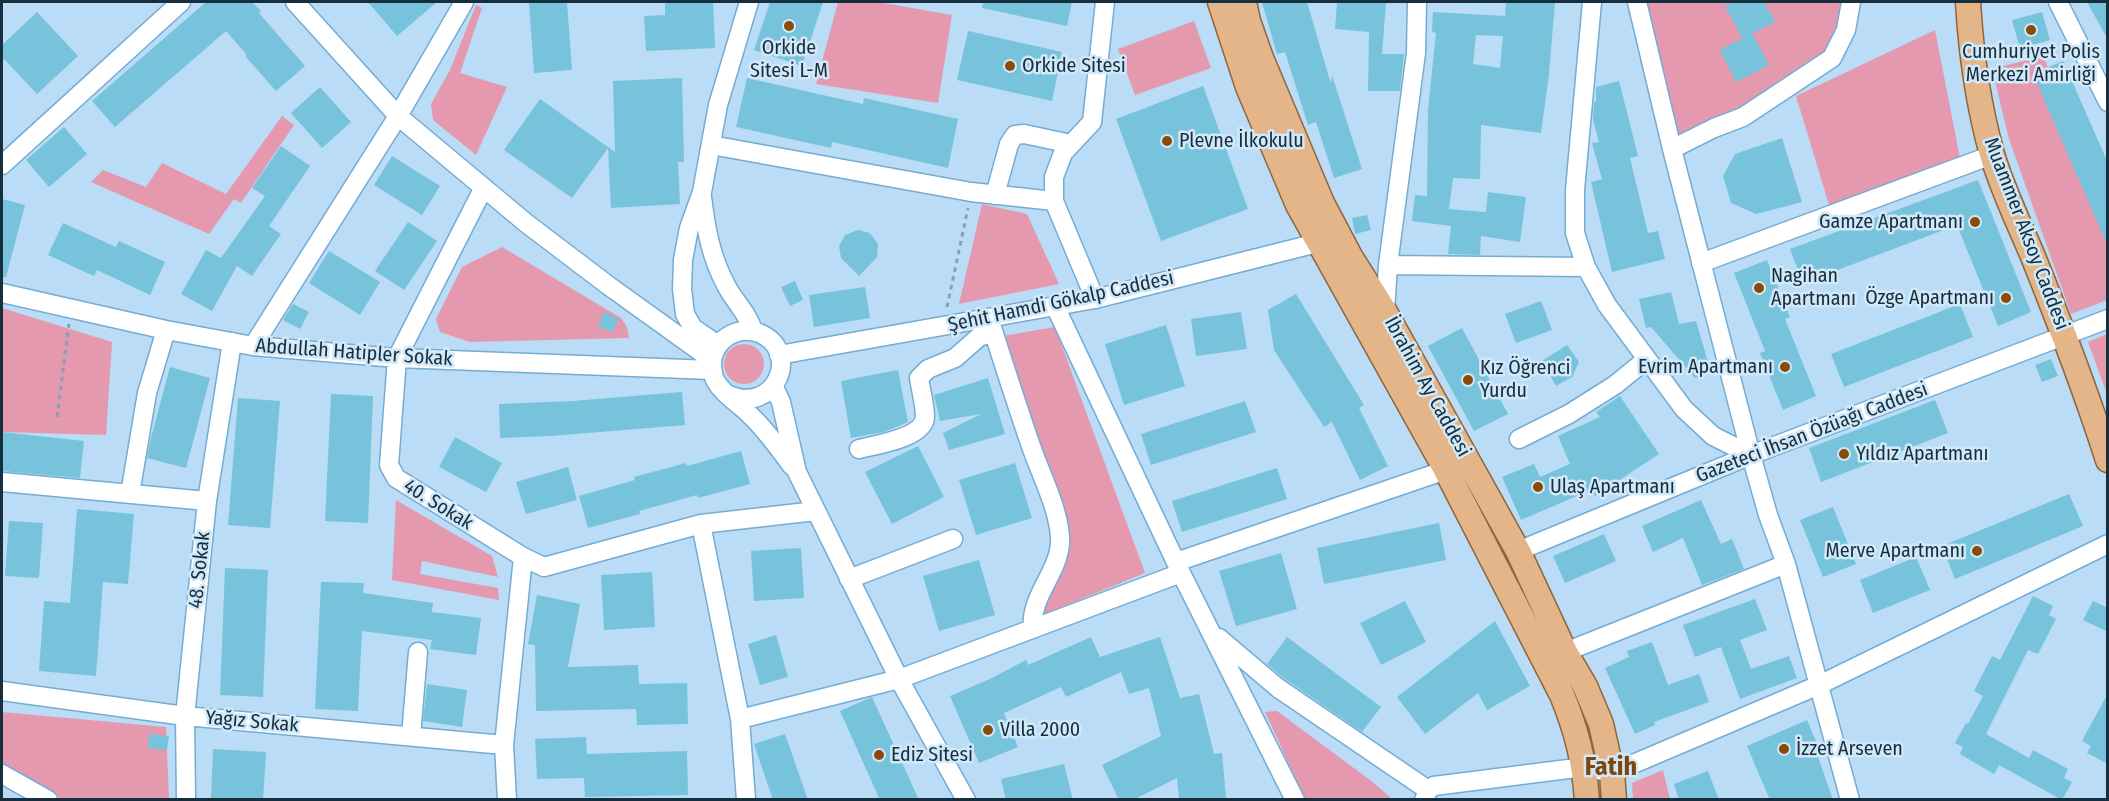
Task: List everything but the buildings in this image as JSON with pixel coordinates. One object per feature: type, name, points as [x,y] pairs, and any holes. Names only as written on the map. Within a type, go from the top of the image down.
[{"type":"main road","name":"İbrahim Ay Caddesi","points":[[1220,2],[1248,87],[1270,143],[1328,238],[1562,695],[1576,729],[1584,767],[1587,800]]},
{"type":"main road","name":"İbrahim Ay Caddesi","points":[[1244,2],[1258,49],[1322,203],[1328,238],[1385,312],[1518,551],[1565,652],[1585,686],[1602,724],[1612,773],[1614,800]]},
{"type":"main road","name":"Muammer Aksoy Caddesi","points":[[1968,2],[1970,49],[1975,82],[1992,155],[2065,336],[2108,460]]},
{"type":"street","points":[[2,165],[181,2]]},
{"type":"street","points":[[295,2],[398,116],[483,189],[609,286],[714,358]]},
{"type":"street","points":[[253,346],[398,116],[464,2]]},
{"type":"street","points":[[749,2],[717,105],[702,192],[689,228],[683,260],[682,289],[685,314],[714,358],[715,380],[758,423],[797,472],[900,679],[966,800]]},
{"type":"street","points":[[1095,299],[1054,201],[1054,177],[1063,153],[1092,122],[1105,2]]},
{"type":"street","points":[[1385,312],[1388,265],[1416,53],[1418,2]]},
{"type":"street","points":[[1592,2],[1575,190],[1575,233],[1586,267],[1607,305],[1684,409],[1713,436],[1751,455]]},
{"type":"street","points":[[1637,2],[1672,149],[1751,455],[1768,516],[1786,564],[1850,800]]},
{"type":"street","points":[[1672,149],[1714,128],[1743,117],[1832,58],[1846,30],[1851,2]]},
{"type":"street","points":[[2058,2],[2108,102]]},
{"type":"street","points":[[995,195],[1009,144],[1015,135],[1024,134],[1071,144]]},
{"type":"street","points":[[711,145],[971,192],[1054,201]]},
{"type":"street","points":[[1701,263],[1992,155]]},
{"type":"street","points":[[398,358],[483,189]]},
{"type":"street","points":[[702,192],[714,260],[731,294],[751,323],[753,331]]},
{"type":"street","name":"Şehit Hamdi Gökalp Caddesi","points":[[779,355],[943,326],[991,325],[1055,306],[1095,299],[1328,238]]},
{"type":"street","points":[[1388,265],[1586,267]]},
{"type":"street","name":"Abdullah Hatipler Sokak","points":[[2,293],[166,330],[253,346],[398,358],[714,358]]},
{"type":"street","points":[[1055,306],[1179,567],[1295,800]]},
{"type":"street","name":"Gazeteci İhsan Özüağı Caddesi","points":[[1518,551],[1751,455],[2108,319]]},
{"type":"street","points":[[859,449],[903,438],[921,427],[925,419],[919,378],[928,369],[956,358],[991,325],[1056,516],[1060,538],[1059,555],[1034,607],[1033,629]]},
{"type":"street","points":[[130,494],[147,393],[166,330]]},
{"type":"street","points":[[714,358],[734,333],[753,331],[769,339],[779,355],[781,371],[774,387],[766,394],[757,398],[736,398],[727,394]]},
{"type":"street","name":"48. Sokak","points":[[186,800],[185,716],[207,501],[232,342]]},
{"type":"street","name":"40. Sokak","points":[[398,358],[389,465],[396,478],[523,557],[544,567],[700,524],[816,511]]},
{"type":"street","points":[[1519,440],[1569,414],[1615,385],[1647,359]]},
{"type":"street","points":[[774,387],[781,402],[797,472]]},
{"type":"street","points":[[740,719],[900,679],[1033,629],[1179,567],[1446,470]]},
{"type":"street","points":[[2,482],[207,501]]},
{"type":"street","points":[[700,524],[740,719],[746,800]]},
{"type":"street","points":[[849,579],[952,539]]},
{"type":"street","points":[[1211,632],[1278,688],[1426,795],[1434,786],[1584,767],[1612,773],[1819,685],[2108,544]]},
{"type":"street","points":[[507,800],[504,745],[523,557]]},
{"type":"street","points":[[1565,652],[1786,564]]},
{"type":"street","points":[[411,736],[418,652]]},
{"type":"street","name":"Yağız Sokak","points":[[2,692],[185,716],[504,745]]},
{"type":"street","points":[[2,774],[48,800]]},
{"type":"path","points":[[943,326],[971,192]]},
{"type":"path","points":[[57,417],[70,320]]},
{"type":"shaded area","points":[[838,2],[878,2],[952,15],[938,103],[816,84]]},
{"type":"shaded area","points":[[1646,2],[1841,2],[1836,30],[1821,56],[1748,104],[1678,136]]},
{"type":"shaded area","points":[[476,5],[482,8],[460,73],[507,87],[476,155],[433,120],[431,104],[450,70]]},
{"type":"shaded area","points":[[1194,21],[1211,68],[1135,95],[1118,49]]},
{"type":"shaded area","points":[[1935,30],[1960,158],[1830,208],[1796,96]]},
{"type":"shaded area","points":[[2043,56],[2107,205],[2107,300],[2071,314],[2009,139],[1992,69]]},
{"type":"shaded area","points":[[282,116],[294,125],[241,203],[234,199],[209,234],[91,182],[103,170],[146,187],[162,163],[226,194]]},
{"type":"shaded area","points":[[982,204],[1027,214],[1059,284],[959,304]]},
{"type":"shaded area","points":[[502,247],[621,318],[627,327],[629,338],[470,342],[440,332],[436,319],[462,267]]},
{"type":"shaded area","points":[[2,308],[112,342],[106,435],[2,432]]},
{"type":"shaded area","points":[[1055,327],[1145,573],[1042,615],[1067,549],[1003,336]]},
{"type":"shaded area","points":[[2107,334],[2107,394],[2088,342]]},
{"type":"shaded area","points":[[744,344],[758,350],[764,364],[758,378],[744,384],[730,378],[724,364],[730,350]]},
{"type":"shaded area","points":[[396,500],[492,556],[498,577],[422,561],[420,574],[498,588],[499,600],[392,580]]},
{"type":"shaded area","points":[[1277,711],[1392,799],[1305,799],[1265,712]]},
{"type":"shaded area","points":[[2,712],[166,727],[169,799],[58,799],[2,764]]},
{"type":"shaded area","points":[[1663,770],[1670,799],[1633,799],[1632,783]]},
{"type":"place","name":"Orkide Sitesi L-M","points":[[789,26]]},
{"type":"place","name":"Cumhuriyet Polis Merkezi Amirliği","points":[[2031,30]]},
{"type":"place","name":"Orkide Sitesi","points":[[1010,66]]},
{"type":"place","name":"Plevne İlkokulu","points":[[1167,141]]},
{"type":"place","name":"Gamze Apartmanı","points":[[1975,222]]},
{"type":"place","name":"Nagihan Apartmanı","points":[[1759,288]]},
{"type":"place","name":"Özge Apartmanı","points":[[2006,298]]},
{"type":"place","name":"Evrim Apartmanı","points":[[1785,367]]},
{"type":"place","name":"Kız Öğrenci Yurdu","points":[[1468,380]]},
{"type":"place","name":"Yıldız Apartmanı","points":[[1844,454]]},
{"type":"place","name":"Ulaş Apartmanı","points":[[1538,487]]},
{"type":"place","name":"Merve Apartmanı","points":[[1977,551]]},
{"type":"place","name":"Villa 2000","points":[[988,730]]},
{"type":"place","name":"İzzet Arseven","points":[[1784,749]]},
{"type":"place","name":"Ediz Sitesi","points":[[879,755]]},
{"type":"district","name":"Fatih","points":[[1611,768]]}]
